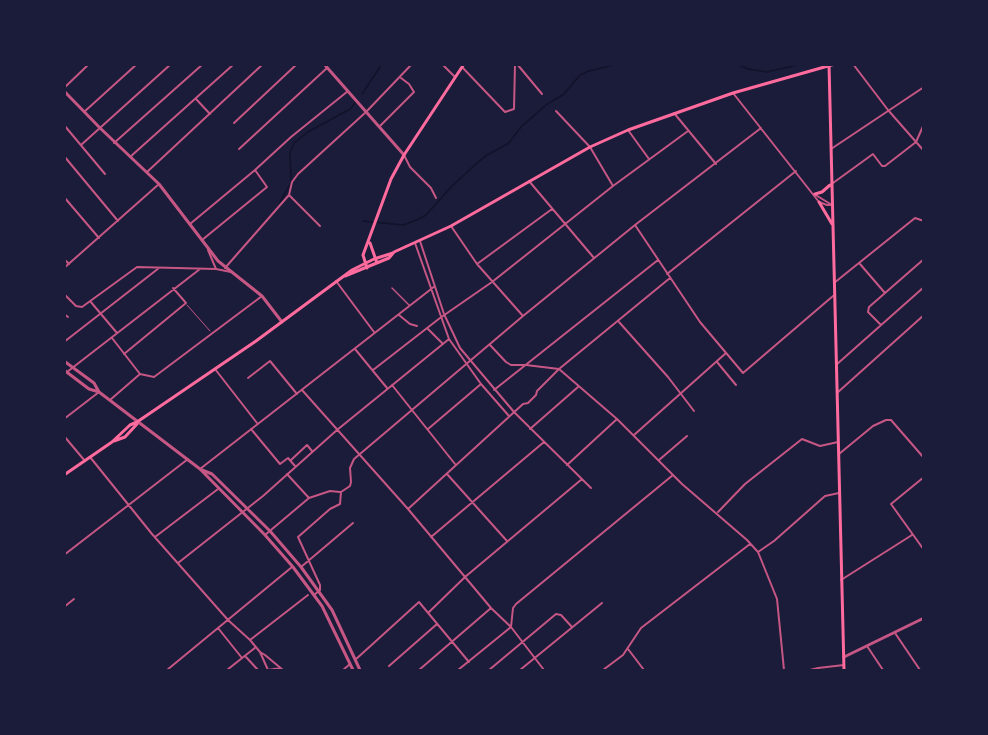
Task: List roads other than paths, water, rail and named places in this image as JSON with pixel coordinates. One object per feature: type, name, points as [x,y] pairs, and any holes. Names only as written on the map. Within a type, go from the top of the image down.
[{"type":"main road","points":[[64,475],[112,441],[130,425],[282,322],[364,263],[420,241],[450,226],[590,147],[628,129],[733,93],[835,64]]},
{"type":"main road","points":[[829,65],[844,670]]},
{"type":"main road","points":[[367,268],[363,255],[391,179],[404,155],[463,66]]},
{"type":"main road","points":[[814,193],[822,192],[831,184]]},
{"type":"main road","points":[[819,202],[833,225]]},
{"type":"main road","points":[[370,241],[377,263]]},
{"type":"main road","points":[[345,276],[389,258],[394,252]]},
{"type":"street","points":[[89,64],[64,89],[114,143],[159,184],[225,268],[236,276]]},
{"type":"street","points":[[84,112],[137,64]]},
{"type":"street","points":[[81,145],[171,64]]},
{"type":"street","points":[[114,143],[203,64]]},
{"type":"street","points":[[130,157],[234,64]]},
{"type":"street","points":[[147,172],[262,64]]},
{"type":"street","points":[[234,123],[297,64]]},
{"type":"street","points":[[239,148],[326,67],[334,64]]},
{"type":"street","points":[[225,268],[289,195],[292,182],[298,174],[366,112],[412,64]]},
{"type":"street","points":[[442,64],[455,78]]},
{"type":"street","points":[[516,64],[542,94]]},
{"type":"street","points":[[463,66],[502,111],[510,112],[514,109],[516,64]]},
{"type":"street","points":[[854,64],[888,110],[924,151]]},
{"type":"street","points":[[326,67],[404,155],[410,167],[430,188],[436,198]]},
{"type":"street","points":[[379,127],[414,92],[409,84],[400,77]]},
{"type":"street","points":[[831,149],[924,87]]},
{"type":"street","points":[[190,224],[291,137],[348,92]]},
{"type":"street","points":[[733,93],[819,202],[832,205]]},
{"type":"street","points":[[196,99],[210,114]]},
{"type":"street","points":[[556,111],[590,147],[613,186]]},
{"type":"street","points":[[673,113],[716,164]]},
{"type":"street","points":[[831,184],[871,154],[874,154],[884,166],[916,142],[924,124]]},
{"type":"street","points":[[64,125],[105,174]]},
{"type":"street","points":[[265,535],[309,498],[330,491],[341,492],[350,486],[351,463],[411,409],[635,225],[761,128]]},
{"type":"street","points":[[628,129],[650,160]]},
{"type":"street","points":[[373,370],[444,314],[492,282],[613,186],[688,131]]},
{"type":"street","points":[[64,156],[118,221]]},
{"type":"street","points":[[64,164],[69,160]]},
{"type":"street","points":[[202,239],[267,187],[255,170]]},
{"type":"street","points":[[667,274],[795,171]]},
{"type":"street","points":[[529,181],[594,258]]},
{"type":"street","points":[[64,268],[159,184]]},
{"type":"street","points":[[814,193],[832,205]]},
{"type":"street","points":[[289,195],[320,226]]},
{"type":"street","points":[[64,196],[99,238]]},
{"type":"street","points":[[477,264],[552,209]]},
{"type":"street","points":[[834,283],[915,218],[924,221]]},
{"type":"street","points":[[635,225],[700,322],[743,373],[834,295]]},
{"type":"street","points":[[450,226],[477,264],[523,316]]},
{"type":"street","points":[[202,239],[216,269]]},
{"type":"street","points":[[420,241],[444,314],[460,348],[514,412],[591,488]]},
{"type":"street","points":[[415,243],[448,339],[481,384],[509,416]]},
{"type":"street","points":[[64,259],[69,264]]},
{"type":"street","points":[[881,325],[868,312],[868,309],[924,259]]},
{"type":"street","points":[[494,390],[658,260]]},
{"type":"street","points":[[860,264],[885,293]]},
{"type":"street","points":[[64,294],[76,306],[82,307],[137,267],[216,269],[231,272],[262,296],[282,322]]},
{"type":"street","points":[[64,342],[159,267]]},
{"type":"street","points":[[200,269],[66,371],[90,389],[99,392],[201,469],[265,535],[293,567],[330,619],[353,670]]},
{"type":"street","points":[[408,509],[455,464],[536,395],[537,391],[559,369],[670,278]]},
{"type":"street","points":[[336,281],[375,333]]},
{"type":"street","points":[[201,469],[435,286]]},
{"type":"street","points":[[836,365],[924,287]]},
{"type":"street","points":[[124,354],[186,303],[173,288]]},
{"type":"street","points":[[392,288],[410,306]]},
{"type":"street","points":[[112,338],[140,374],[154,377],[262,296]]},
{"type":"street","points":[[90,301],[117,333]]},
{"type":"street","points":[[64,314],[68,317]]},
{"type":"street","points":[[399,315],[410,324],[417,326]]},
{"type":"street","points":[[837,393],[924,315]]},
{"type":"street","points":[[619,322],[668,377],[694,411]]},
{"type":"street","points":[[427,328],[443,344]]},
{"type":"street","points":[[178,563],[448,339]]},
{"type":"street","points":[[490,345],[508,364],[559,369],[617,419],[673,475],[718,512],[758,552],[779,608],[783,670]]},
{"type":"street","points":[[355,349],[387,388]]},
{"type":"street","points":[[634,435],[726,353]]},
{"type":"street","points":[[64,361],[94,384],[99,392]]},
{"type":"street","points":[[248,378],[270,361],[297,394]]},
{"type":"street","points":[[716,361],[736,385]]},
{"type":"street","points":[[215,368],[257,423]]},
{"type":"street","points":[[110,400],[140,374]]},
{"type":"street","points":[[391,384],[455,464]]},
{"type":"street","points":[[427,429],[481,384]]},
{"type":"street","points":[[530,429],[578,387]]},
{"type":"street","points":[[302,390],[408,509],[491,608],[511,627],[544,670]]},
{"type":"street","points":[[64,419],[99,392]]},
{"type":"street","points":[[567,465],[617,419]]},
{"type":"street","points":[[839,454],[880,421],[891,420],[924,458]]},
{"type":"street","points":[[251,429],[280,464],[288,458],[290,460],[308,445],[312,451]]},
{"type":"street","points":[[64,436],[85,461]]},
{"type":"street","points":[[659,460],[687,436]]},
{"type":"street","points":[[718,512],[745,484],[802,439],[820,446],[838,442]]},
{"type":"street","points":[[431,537],[544,442]]},
{"type":"street","points":[[90,457],[155,537],[228,620],[256,647],[268,670],[279,668]]},
{"type":"street","points":[[64,555],[188,459]]},
{"type":"street","points":[[290,460],[295,466]]},
{"type":"street","points":[[201,469],[212,474],[270,531],[319,591],[332,610],[360,670]]},
{"type":"street","points":[[287,474],[309,498]]},
{"type":"street","points":[[447,474],[507,541]]},
{"type":"street","points":[[460,670],[511,627],[513,608],[516,604],[673,475]]},
{"type":"street","points":[[428,613],[465,577],[582,479]]},
{"type":"street","points":[[923,480],[891,505],[924,550]]},
{"type":"street","points":[[155,537],[218,489]]},
{"type":"street","points":[[314,595],[319,591],[320,585],[298,540],[301,534],[330,509],[340,504],[341,492]]},
{"type":"street","points":[[758,552],[774,541],[825,496],[840,493]]},
{"type":"street","points":[[300,567],[353,523]]},
{"type":"street","points":[[842,580],[912,535]]},
{"type":"street","points":[[603,670],[628,649],[641,628],[750,544]]},
{"type":"street","points":[[167,670],[293,567]]},
{"type":"street","points":[[250,640],[308,595]]},
{"type":"street","points":[[64,607],[74,599]]},
{"type":"street","points":[[355,660],[419,602],[469,662]]},
{"type":"street","points":[[520,670],[602,603]]},
{"type":"street","points":[[419,670],[491,608]]},
{"type":"street","points":[[489,670],[556,614],[561,615],[572,627]]},
{"type":"street","points":[[844,657],[924,618]]},
{"type":"street","points":[[389,666],[437,624]]},
{"type":"street","points":[[219,628],[258,670]]},
{"type":"street","points":[[895,633],[921,670]]},
{"type":"street","points":[[867,646],[884,670]]},
{"type":"street","points":[[227,670],[256,647]]},
{"type":"street","points":[[628,649],[644,670]]},
{"type":"street","points":[[260,652],[283,670]]},
{"type":"street","points":[[343,670],[350,664]]},
{"type":"street","points":[[810,670],[844,665]]},
{"type":"lane","points":[[186,303],[211,333]]},
{"type":"waterway","points":[[362,94],[382,64]]},
{"type":"waterway","points":[[363,221],[403,225],[426,215],[476,164],[509,143],[521,127],[546,105],[564,94],[580,75],[617,64]]},
{"type":"waterway","points":[[736,64],[748,69],[767,72],[802,64]]},
{"type":"waterway","points":[[280,202],[291,183],[290,153],[294,143],[308,132],[350,109],[356,102]]}]
